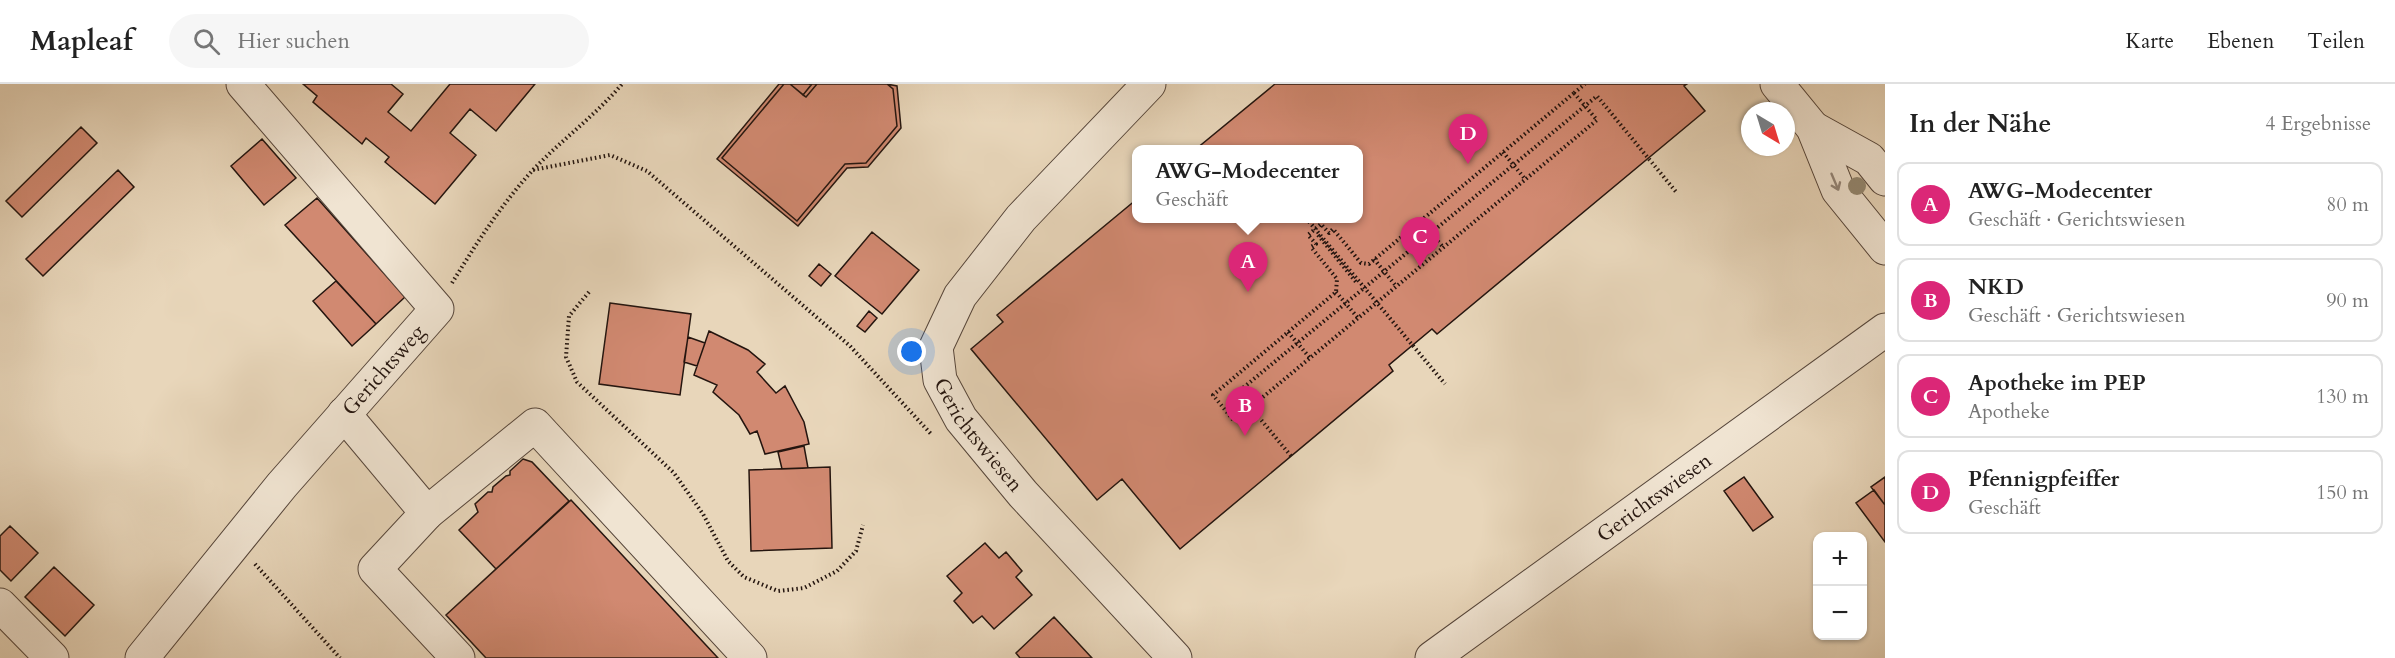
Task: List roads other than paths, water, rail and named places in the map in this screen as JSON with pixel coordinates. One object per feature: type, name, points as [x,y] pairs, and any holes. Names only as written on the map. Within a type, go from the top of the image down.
[{"type":"street","name":"Gerichtsweg","points":[[142,658],[235,541],[437,309],[243,84]]},
{"type":"street","name":"Gerichtswiesen","points":[[1149,84],[1021,218],[960,296],[936,347],[940,380],[961,419],[1023,494],[1175,658]]},
{"type":"street","points":[[1777,84],[1813,128],[1838,190],[1885,248]]},
{"type":"street","points":[[1813,128],[1869,159],[1885,179]]},
{"type":"street","name":"Gerichtswiesen","points":[[1432,658],[1882,330]]},
{"type":"street","points":[[344,414],[427,513]]},
{"type":"street","points":[[458,658],[375,569],[427,513],[535,425],[750,658]]},
{"type":"street","points":[[0,605],[52,658]]},
{"type":"place","name":"Pfennigpfeiffer","points":[[1468,164]]},
{"type":"place","name":"Apotheke im PEP","points":[[1420,267]]},
{"type":"place","name":"AWG-Modecenter","points":[[1248,292]]},
{"type":"place","name":"NKD","points":[[1245,436]]}]
